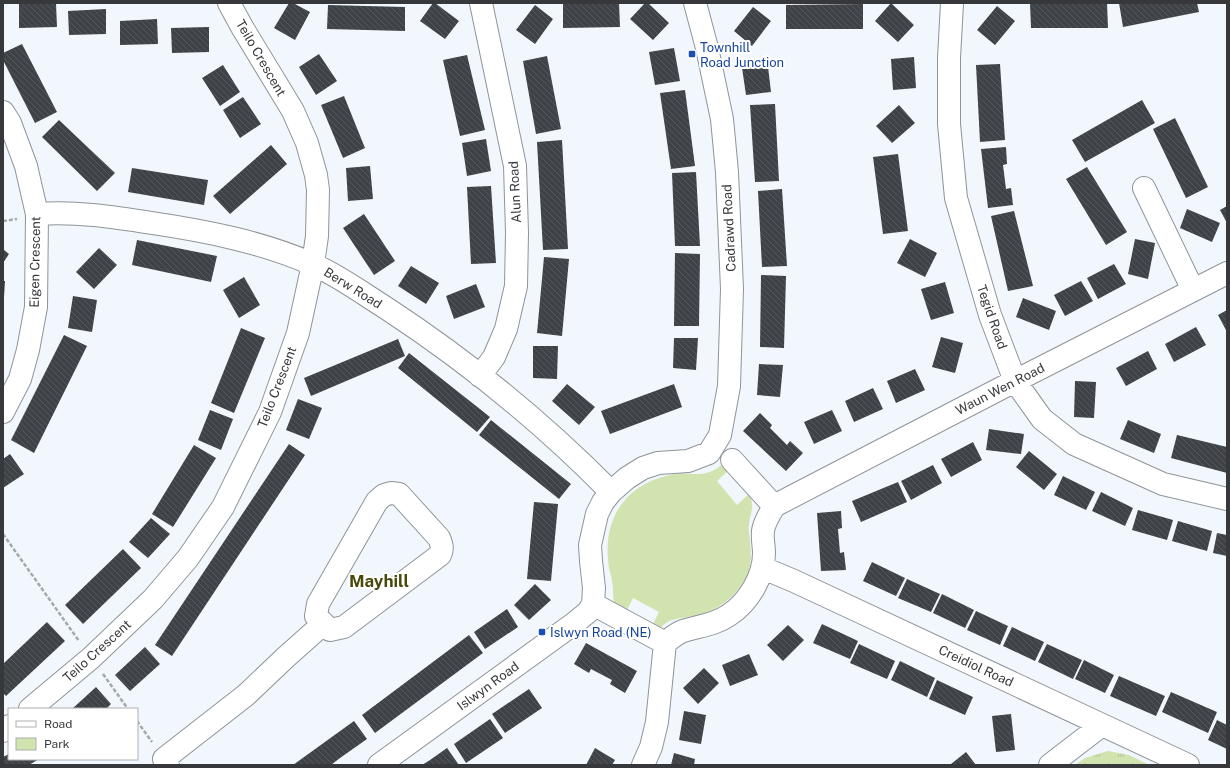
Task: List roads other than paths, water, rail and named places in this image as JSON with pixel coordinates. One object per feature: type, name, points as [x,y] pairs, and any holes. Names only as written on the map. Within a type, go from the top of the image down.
[{"type":"street","name":"Teilo Crescent","points":[[31,708],[91,658],[153,599],[188,558],[223,507],[270,412],[298,333],[313,264],[318,190],[316,175],[308,143],[292,111],[242,27],[230,3]]},
{"type":"street","name":"Alun Road","points":[[480,376],[494,357],[506,329],[516,286],[517,233],[515,166],[481,3]]},
{"type":"street","name":"Cadrawd Road","points":[[611,492],[627,478],[643,468],[658,463],[688,461],[709,453],[720,435],[729,386],[732,289],[727,172],[722,119],[708,48],[695,3]]},
{"type":"street","name":"Tegid Road","points":[[952,3],[949,58],[949,124],[956,198],[990,315],[1015,381],[1042,419],[1074,444],[1163,484],[1227,499]]},
{"type":"street","name":"Eigen Crescent","points":[[3,112],[10,123],[26,166],[37,214],[36,307],[28,350],[20,379],[3,412]]},
{"type":"street","points":[[1144,188],[1194,290]]},
{"type":"street","name":"Berw Road","points":[[37,214],[48,213],[110,216],[173,226],[235,239],[274,250],[313,264],[352,286],[403,319],[480,376],[576,457],[611,492]]},
{"type":"street","name":"Waun Wen Road","points":[[774,506],[1227,273]]},
{"type":"street","points":[[665,643],[682,632],[716,623],[730,615],[743,603],[753,588],[763,568],[763,532],[765,524],[774,506],[732,460]]},
{"type":"street","points":[[391,492],[399,494],[439,538],[442,545],[440,555],[344,627],[330,630],[323,624],[316,616],[318,604],[377,501],[384,495],[391,492]]},
{"type":"street","points":[[611,492],[603,502],[598,514],[590,545],[590,561],[594,588],[593,604],[665,643]]},
{"type":"street","name":"Creidiol Road","points":[[763,568],[1188,765]]},
{"type":"street","name":"Islwyn Road","points":[[379,765],[566,629],[588,612],[593,604]]},
{"type":"street","points":[[162,763],[246,695],[323,624]]},
{"type":"street","points":[[643,765],[651,747],[657,722],[665,643]]},
{"type":"street","points":[[1050,765],[1102,725]]},
{"type":"place","name":"Townhill Road Junction","points":[[692,54]]},
{"type":"place","name":"Islwyn Road (NE)","points":[[542,632]]},
{"type":"district","name":"Mayhill","points":[[379,581]]}]
